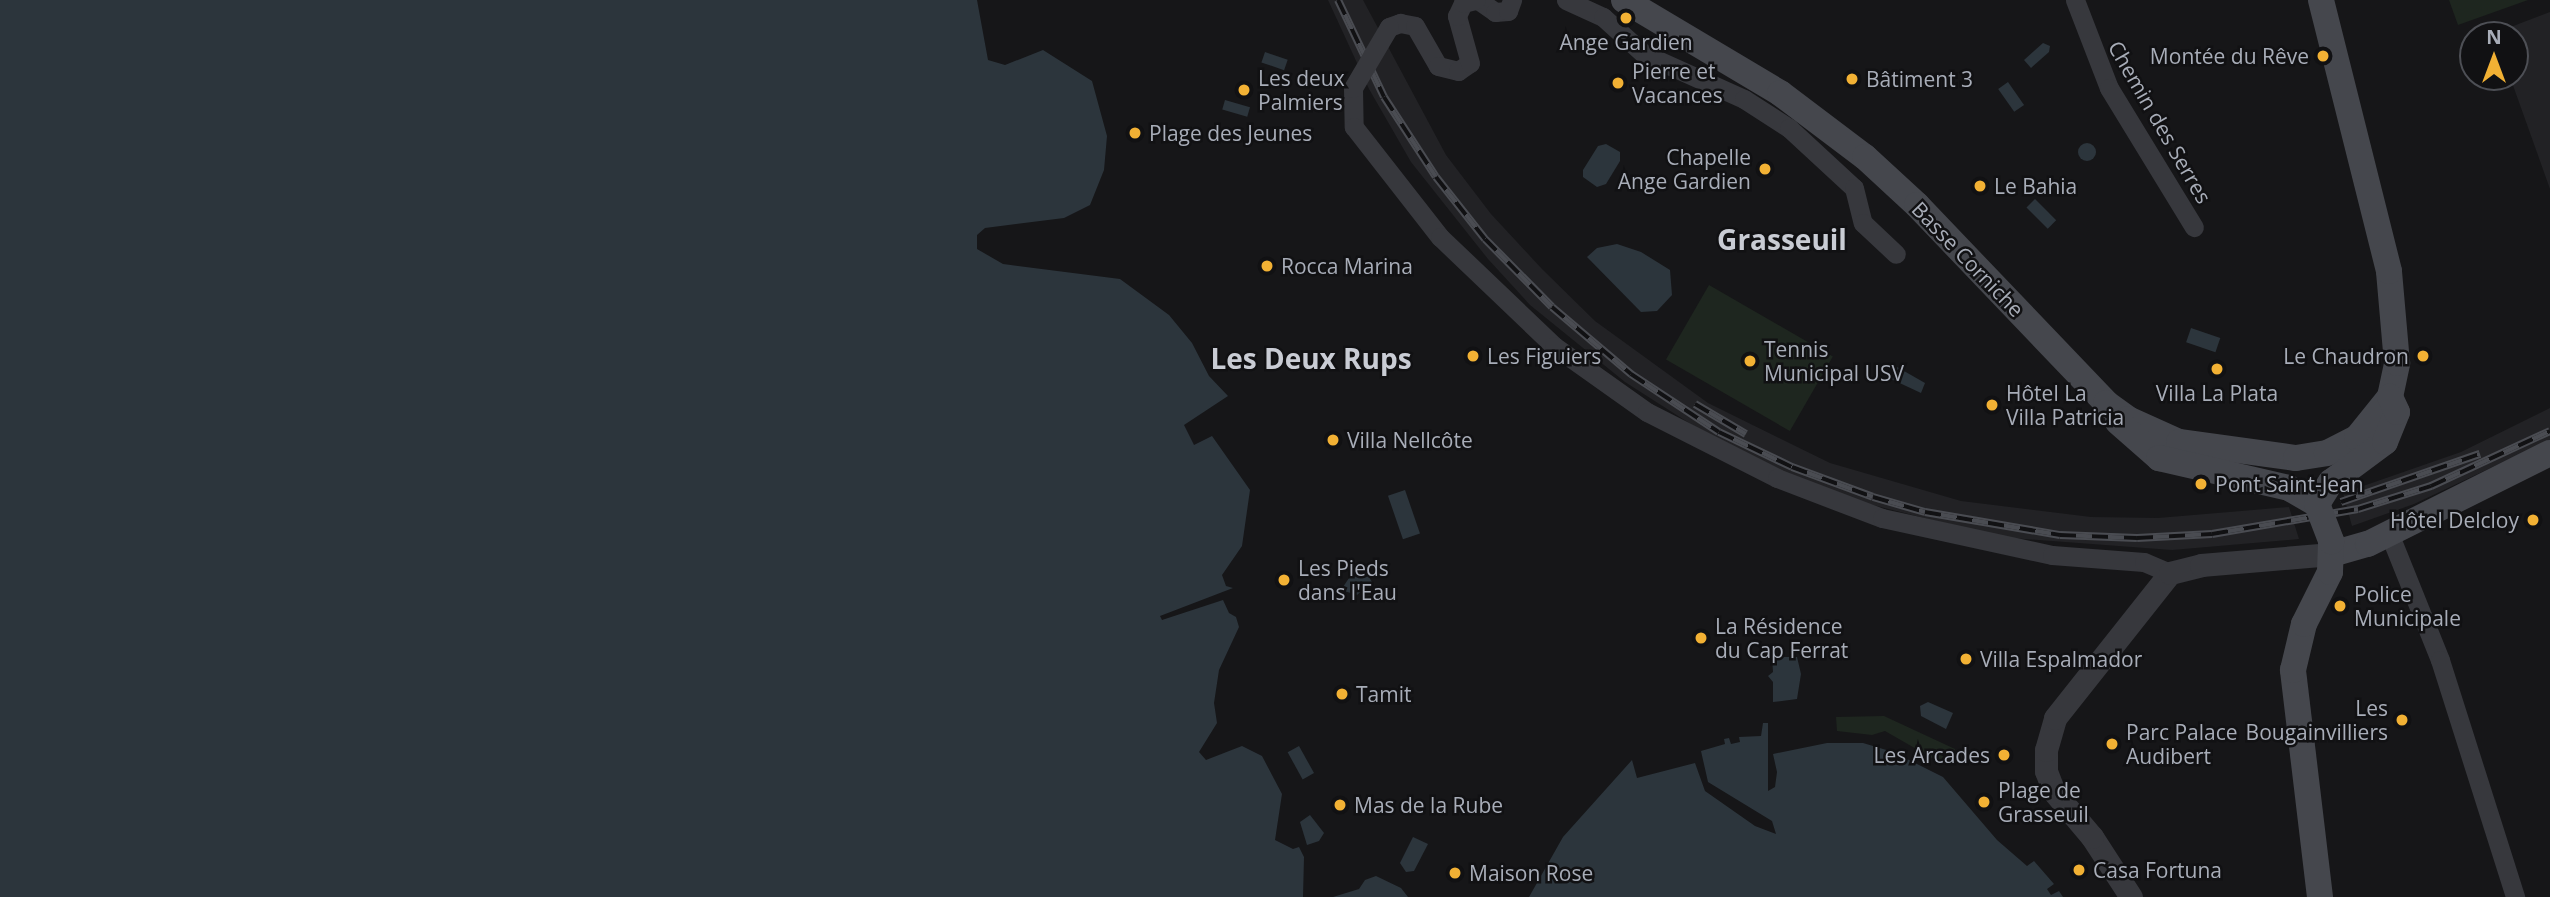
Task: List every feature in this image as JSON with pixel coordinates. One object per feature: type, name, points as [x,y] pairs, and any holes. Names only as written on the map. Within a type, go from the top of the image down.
[{"type":"main road","name":"Basse Corniche","points":[[1624,0],[1780,93],[1865,157],[1917,205],[2106,403],[2179,442],[2275,457],[2326,453],[2357,438],[2390,397]]},
{"type":"main road","points":[[2315,497],[2385,442],[2397,412],[2390,397],[2397,353],[2389,271],[2321,0]]},
{"type":"main road","points":[[2106,403],[2146,450],[2188,467],[2265,482],[2315,497]]},
{"type":"main road","points":[[2179,442],[2180,456],[2188,467]]},
{"type":"main road","points":[[2331,548],[2389,533],[2550,453]]},
{"type":"main road","points":[[2315,497],[2331,548],[2330,572],[2304,624],[2293,670],[2320,897]]},
{"type":"street","points":[[1512,0],[1508,11],[1495,12],[1477,0],[1464,3],[1457,16],[1470,63],[1458,71],[1438,66],[1415,26],[1400,23],[1389,27],[1353,88],[1354,127],[1440,237],[1554,346],[1647,412],[1777,478],[1882,518],[2052,555],[2144,562],[2170,573]]},
{"type":"street","points":[[1566,0],[1603,17],[1644,54],[1744,99],[1789,128],[1854,188],[1863,223],[1896,254]]},
{"type":"street","name":"Chemin des Serres","points":[[2075,0],[2109,88],[2194,227]]},
{"type":"street","points":[[2389,533],[2440,660],[2515,897]]},
{"type":"street","points":[[2131,897],[2085,829],[2054,792],[2046,771],[2047,735],[2055,718],[2170,573],[2201,565],[2331,548]]},
{"type":"shaded area","points":[[0,0],[977,0],[988,60],[1005,65],[1043,50],[1092,81],[1107,136],[1104,170],[1090,205],[1064,218],[985,228],[977,235],[977,249],[1003,264],[1120,279],[1169,315],[1192,343],[1209,376],[1228,396],[1184,425],[1194,445],[1212,436],[1250,490],[1242,546],[1222,575],[1226,586],[1233,588],[1160,616],[1162,620],[1223,600],[1229,613],[1236,617],[1239,627],[1219,670],[1214,703],[1217,723],[1199,752],[1206,760],[1242,746],[1262,756],[1282,794],[1275,840],[1293,849],[1299,847],[1304,857],[1303,897],[0,897]]},
{"type":"shaded area","points":[[1328,0],[1363,0],[1446,155],[1491,214],[1542,269],[1595,321],[1708,403],[1830,463],[1961,501],[2091,517],[2158,518],[2289,507],[2299,539],[2172,550],[1999,537],[1861,502],[1788,476],[1725,446],[1625,382],[1530,305],[1488,259],[1411,162],[1369,89]]},
{"type":"shaded area","points":[[2449,0],[2528,0],[2469,21],[2459,21],[2458,25]]},
{"type":"shaded area","points":[[2550,12],[2550,189],[2515,91],[2529,91],[2529,21],[2526,21]]},
{"type":"shaded area","points":[[2043,43],[2050,46],[2049,52],[2031,68],[2024,60]]},
{"type":"shaded area","points":[[1265,52],[1288,60],[1284,70],[1261,62]]},
{"type":"shaded area","points":[[2008,82],[2024,105],[2014,112],[1998,89]]},
{"type":"shaded area","points":[[1225,100],[1250,107],[1247,117],[1222,110]]},
{"type":"shaded area","points":[[2087,143],[2095,148],[2096,152],[2091,160],[2087,161],[2079,156],[2078,152],[2083,144]]},
{"type":"shaded area","points":[[1606,144],[1620,152],[1620,161],[1606,184],[1597,187],[1583,177],[1583,170],[1598,146]]},
{"type":"shaded area","points":[[2035,199],[2056,220],[2048,229],[2027,207]]},
{"type":"shaded area","points":[[1617,244],[1641,252],[1670,270],[1672,295],[1657,311],[1641,312],[1587,257],[1597,248]]},
{"type":"shaded area","points":[[1709,285],[1833,356],[1790,431],[1666,359]]},
{"type":"shaded area","points":[[2191,328],[2220,338],[2215,352],[2186,342]]},
{"type":"shaded area","points":[[1897,367],[1925,383],[1921,393],[1891,379]]},
{"type":"shaded area","points":[[2550,408],[2550,440],[2414,504],[2352,526],[2343,493],[2461,452]]},
{"type":"shaded area","points":[[1405,490],[1420,533],[1403,539],[1388,496]]},
{"type":"shaded area","points":[[1367,574],[1372,582],[1357,595],[1341,590],[1349,578]]},
{"type":"shaded area","points":[[1772,657],[1797,657],[1801,674],[1797,699],[1773,702],[1773,682],[1768,676],[1773,672]]},
{"type":"shaded area","points":[[1928,702],[1953,713],[1946,729],[1921,716],[1920,706]]},
{"type":"shaded area","points":[[1884,716],[1955,749],[1954,757],[1945,762],[1932,758],[1885,731],[1872,735],[1837,731],[1836,717]]},
{"type":"shaded area","points":[[1763,723],[1768,723],[1768,791],[1775,787],[1777,772],[1773,754],[1827,743],[1863,743],[1893,752],[1943,777],[1997,840],[2027,866],[2034,861],[2054,884],[2047,889],[2051,895],[2059,891],[2063,897],[1529,897],[1563,837],[1632,760],[1637,778],[1695,763],[1705,791],[1755,826],[1776,834],[1772,821],[1708,782],[1701,751],[1725,744],[1724,739],[1729,738],[1731,744],[1740,742],[1739,737],[1761,736]]},
{"type":"shaded area","points":[[1299,746],[1314,773],[1303,779],[1288,752]]},
{"type":"shaded area","points":[[1310,815],[1324,833],[1319,841],[1307,845],[1300,822]]},
{"type":"shaded area","points":[[1413,837],[1428,844],[1414,871],[1406,872],[1400,863]]},
{"type":"shaded area","points":[[1376,876],[1401,888],[1408,897],[1333,897],[1359,889],[1365,880]]},
{"type":"railway","points":[[1338,0],[1384,97],[1436,177],[1485,239],[1552,307],[1631,374],[1719,432],[1792,467],[1873,497],[1925,512],[2060,535],[2137,538],[2212,534],[2358,509],[2431,486],[2550,431]]},
{"type":"railway","points":[[1695,404],[1746,434]]},
{"type":"railway","points":[[2341,502],[2480,454]]},
{"type":"place","name":"Ange Gardien","points":[[1626,18]]},
{"type":"place","name":"Montée du Rêve","points":[[2323,56]]},
{"type":"place","name":"Bâtiment 3","points":[[1852,79]]},
{"type":"place","name":"Pierre et Vacances","points":[[1618,83]]},
{"type":"place","name":"Les deux Palmiers","points":[[1244,90]]},
{"type":"place","name":"Plage des Jeunes","points":[[1135,133]]},
{"type":"place","name":"Chapelle Ange Gardien","points":[[1765,169]]},
{"type":"place","name":"Le Bahia","points":[[1980,186]]},
{"type":"place","name":"Rocca Marina","points":[[1267,266]]},
{"type":"place","name":"Les Figuiers","points":[[1473,356]]},
{"type":"place","name":"Le Chaudron","points":[[2423,356]]},
{"type":"place","name":"Tennis Municipal USV","points":[[1750,361]]},
{"type":"place","name":"Villa La Plata","points":[[2217,369]]},
{"type":"place","name":"Hôtel La Villa Patricia","points":[[1992,405]]},
{"type":"place","name":"Villa Nellcôte","points":[[1333,440]]},
{"type":"place","name":"Pont Saint-Jean","points":[[2201,484]]},
{"type":"place","name":"Hôtel Delcloy","points":[[2533,520]]},
{"type":"place","name":"Les Pieds dans l'Eau","points":[[1284,580]]},
{"type":"place","name":"Police Municipale","points":[[2340,606]]},
{"type":"place","name":"La Résidence du Cap Ferrat","points":[[1701,638]]},
{"type":"place","name":"Villa Espalmador","points":[[1966,659]]},
{"type":"place","name":"Tamit","points":[[1342,694]]},
{"type":"place","name":"Les Bougainvilliers","points":[[2402,720]]},
{"type":"place","name":"Parc Palace Audibert","points":[[2112,744]]},
{"type":"place","name":"Les Arcades","points":[[2004,755]]},
{"type":"place","name":"Plage de Grasseuil","points":[[1984,802]]},
{"type":"place","name":"Mas de la Rube","points":[[1340,805]]},
{"type":"place","name":"Casa Fortuna","points":[[2079,870]]},
{"type":"place","name":"Maison Rose","points":[[1455,873]]},
{"type":"district","name":"Grasseuil","points":[[1782,239]]},
{"type":"district","name":"Les Deux Rups","points":[[1311,358]]}]
